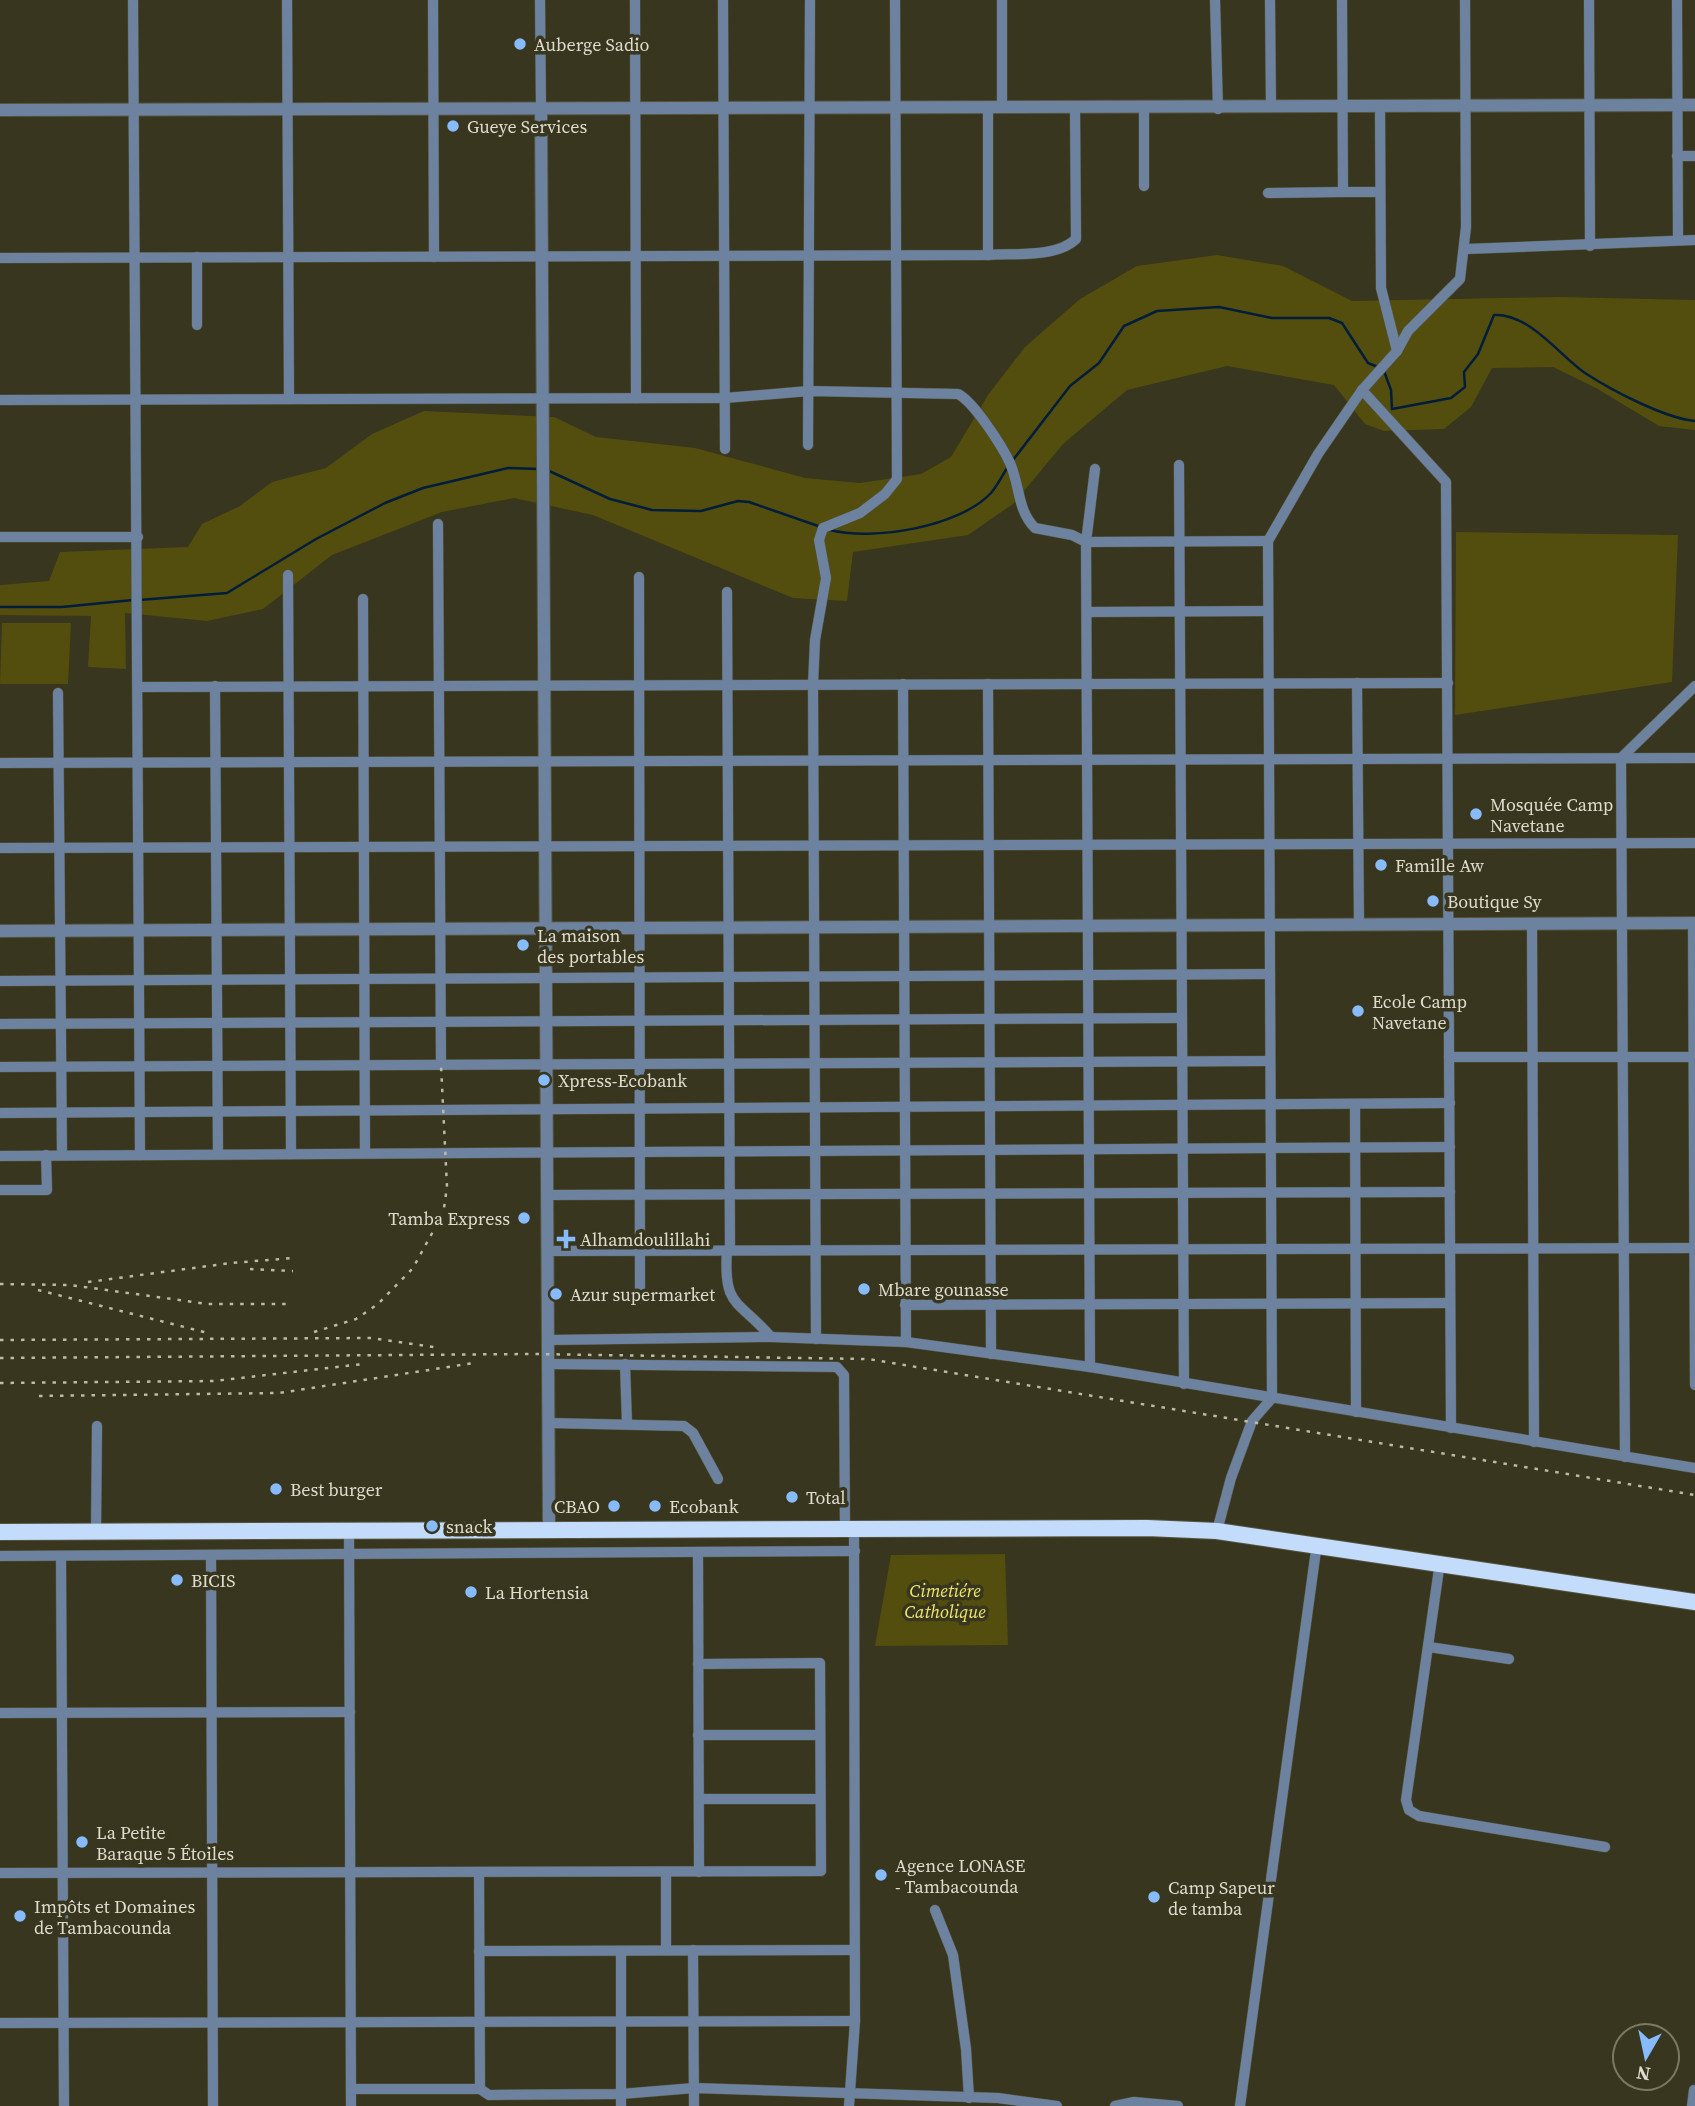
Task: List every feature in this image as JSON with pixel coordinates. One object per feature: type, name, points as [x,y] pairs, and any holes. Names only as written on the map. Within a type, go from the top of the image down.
[{"type":"highway","points":[[0,1531],[1217,1531],[1317,1543],[1695,1602]]},
{"type":"street","points":[[133,0],[141,1155]]},
{"type":"street","points":[[287,0],[289,399]]},
{"type":"street","points":[[433,0],[434,257]]},
{"type":"street","points":[[540,0],[550,1530]]},
{"type":"street","points":[[635,0],[636,398]]},
{"type":"street","points":[[723,0],[725,449]]},
{"type":"street","points":[[808,445],[811,256],[810,0]]},
{"type":"street","points":[[816,1339],[813,685],[815,640],[826,578],[819,540],[821,531],[828,525],[860,513],[885,494],[897,479],[895,0]]},
{"type":"street","points":[[1002,0],[1002,107]]},
{"type":"street","points":[[1214,0],[1218,109]]},
{"type":"street","points":[[1270,0],[1271,107]]},
{"type":"street","points":[[1342,0],[1343,192]]},
{"type":"street","points":[[1217,1531],[1231,1478],[1252,1421],[1272,1398],[1268,541],[1318,454],[1362,390],[1396,351],[1408,331],[1460,279],[1466,249],[1465,0]]},
{"type":"street","points":[[1589,0],[1590,246]]},
{"type":"street","points":[[1677,0],[1678,240]]},
{"type":"street","points":[[1380,106],[1381,288],[1396,351]]},
{"type":"street","points":[[0,110],[1695,106]]},
{"type":"street","points":[[0,258],[897,256],[1050,251],[1076,239],[1075,107]]},
{"type":"street","points":[[1144,107],[1144,186]]},
{"type":"street","points":[[988,108],[988,255]]},
{"type":"street","points":[[1678,156],[1695,156]]},
{"type":"street","points":[[1268,193],[1380,192]]},
{"type":"street","points":[[1466,249],[1695,240]]},
{"type":"street","points":[[197,257],[197,325]]},
{"type":"street","points":[[1362,390],[1446,482],[1451,1428]]},
{"type":"street","points":[[0,400],[725,398],[809,391],[958,394],[965,398],[1010,463],[1029,522],[1035,528],[1072,535],[1086,542],[1268,541]]},
{"type":"street","points":[[1179,464],[1184,1384]]},
{"type":"street","points":[[1090,1367],[1086,542],[1095,469]]},
{"type":"street","points":[[438,524],[441,1065]]},
{"type":"street","points":[[0,537],[138,537]]},
{"type":"street","points":[[288,575],[291,1154]]},
{"type":"street","points":[[639,577],[642,1152],[640,1298]]},
{"type":"street","points":[[727,592],[730,1108],[728,1291],[735,1305],[771,1337]]},
{"type":"street","points":[[363,599],[365,1153]]},
{"type":"street","points":[[1087,612],[1268,611]]},
{"type":"street","points":[[1357,683],[1359,924]]},
{"type":"street","points":[[138,687],[1448,683]]},
{"type":"street","points":[[902,684],[906,1342]]},
{"type":"street","points":[[988,684],[991,1354]]},
{"type":"street","points":[[215,686],[218,1154]]},
{"type":"street","points":[[1625,1457],[1621,758],[1695,686]]},
{"type":"street","points":[[58,693],[62,1155]]},
{"type":"street","points":[[0,763],[1695,758]]},
{"type":"street","points":[[0,848],[1695,843]]},
{"type":"street","points":[[1532,923],[1534,1443]]},
{"type":"street","points":[[0,931],[1694,923],[1695,1385]]},
{"type":"street","points":[[0,981],[1270,974]]},
{"type":"street","points":[[0,1024],[1182,1018]]},
{"type":"street","points":[[1449,1057],[1694,1057]]},
{"type":"street","points":[[0,1067],[1270,1061]]},
{"type":"street","points":[[0,1112],[1450,1103]]},
{"type":"street","points":[[1355,1104],[1356,1412]]},
{"type":"street","points":[[0,1156],[1450,1147]]},
{"type":"street","points":[[0,1190],[47,1189],[46,1155]]},
{"type":"street","points":[[548,1195],[1450,1192]]},
{"type":"street","points":[[548,1251],[1695,1248]]},
{"type":"street","points":[[905,1305],[1450,1303]]},
{"type":"street","points":[[549,1340],[771,1337],[906,1342],[1090,1367],[1695,1468]]},
{"type":"street","points":[[549,1364],[836,1367],[844,1375],[850,1529],[855,1551],[855,2021],[849,2106]]},
{"type":"street","points":[[625,1364],[627,1424]]},
{"type":"street","points":[[549,1423],[676,1424],[688,1429],[718,1479]]},
{"type":"street","points":[[96,1531],[97,1426]]},
{"type":"street","points":[[349,1531],[351,2106]]},
{"type":"street","points":[[1240,2106],[1317,1543]]},
{"type":"street","points":[[0,1556],[855,1551]]},
{"type":"street","points":[[698,1552],[699,1872]]},
{"type":"street","points":[[211,1555],[214,2106]]},
{"type":"street","points":[[61,1556],[64,2106]]},
{"type":"street","points":[[1440,1562],[1406,1800],[1409,1810],[1419,1816],[1605,1847]]},
{"type":"street","points":[[1429,1647],[1509,1659]]},
{"type":"street","points":[[0,1872],[821,1871],[820,1664],[698,1664]]},
{"type":"street","points":[[0,1713],[350,1712]]},
{"type":"street","points":[[698,1735],[820,1735]]},
{"type":"street","points":[[699,1799],[820,1799]]},
{"type":"street","points":[[479,1872],[479,2022],[486,2097]]},
{"type":"street","points":[[666,1872],[666,1951]]},
{"type":"street","points":[[935,1910],[953,1955],[970,2098]]},
{"type":"street","points":[[693,1950],[694,2106]]},
{"type":"street","points":[[479,1951],[853,1950]]},
{"type":"street","points":[[621,1951],[621,2106]]},
{"type":"street","points":[[0,2022],[855,2021]]},
{"type":"street","points":[[351,2089],[486,2097],[621,2094],[694,2088],[849,2094],[926,2101],[970,2098],[1057,2106]]},
{"type":"street","points":[[1692,2106],[1694,2090]]},
{"type":"street","points":[[1115,2106],[1134,2102],[1178,2106]]},
{"type":"green space","points":[[1217,255],[1283,266],[1352,301],[1558,297],[1695,300],[1695,430],[1659,426],[1596,388],[1553,367],[1492,368],[1471,407],[1444,429],[1384,431],[1365,424],[1334,385],[1227,366],[1127,390],[1063,444],[1013,504],[968,535],[853,552],[847,601],[793,598],[593,515],[514,498],[442,512],[332,555],[263,609],[207,621],[125,613],[126,669],[88,667],[91,616],[0,615],[0,585],[49,581],[60,552],[188,547],[202,524],[240,506],[272,482],[326,468],[372,434],[424,411],[554,417],[596,437],[695,448],[805,478],[860,483],[921,474],[951,457],[988,395],[1025,347],[1080,299],[1137,266]]},
{"type":"green space","points":[[1456,532],[1678,535],[1672,682],[1455,715]]},
{"type":"green space","points":[[2,623],[71,623],[68,684],[0,684]]},
{"type":"green space","name":"Cimetiére Catholique","points":[[1005,1554],[1008,1645],[875,1646],[891,1555]]},
{"type":"waterway","points":[[1013,460],[1070,386],[1099,363],[1124,326],[1157,311],[1219,307],[1272,318],[1329,318],[1342,323],[1368,363],[1378,367]]},
{"type":"waterway","points":[[1384,371],[1391,390],[1392,409],[1451,398],[1465,387],[1464,372],[1478,354],[1494,315],[1507,316],[1543,336],[1585,373],[1609,387],[1668,415],[1695,421]]},
{"type":"waterway","points":[[830,530],[869,534],[938,523],[977,505],[991,493],[1009,465]]},
{"type":"waterway","points":[[139,600],[227,593],[316,539],[385,503],[423,488],[508,468],[540,469]]},
{"type":"waterway","points":[[547,470],[610,499],[652,510],[701,511],[738,501],[749,502],[821,527]]},
{"type":"waterway","points":[[0,607],[62,607],[133,600]]},
{"type":"railway","points":[[314,1332],[356,1319],[378,1304],[413,1268],[436,1226],[444,1208],[447,1187],[441,1065]]},
{"type":"railway","points":[[88,1282],[231,1263],[293,1258]]},
{"type":"railway","points":[[250,1269],[293,1271]]},
{"type":"railway","points":[[0,1284],[70,1285],[208,1304],[289,1304]]},
{"type":"railway","points":[[38,1290],[208,1333]]},
{"type":"railway","points":[[0,1340],[371,1338],[440,1348]]},
{"type":"railway","points":[[0,1358],[532,1354],[868,1359],[1695,1495]]},
{"type":"railway","points":[[39,1396],[279,1393],[474,1363]]},
{"type":"railway","points":[[0,1383],[214,1381],[363,1364]]},
{"type":"place","name":"Auberge Sadio","points":[[520,44]]},
{"type":"place","name":"Gueye Services","points":[[453,126]]},
{"type":"place","name":"Mosquée Camp Navetane","points":[[1476,814]]},
{"type":"place","name":"Famille Aw","points":[[1381,865]]},
{"type":"place","name":"Boutique Sy","points":[[1433,901]]},
{"type":"place","name":"La maison des portables","points":[[523,945]]},
{"type":"place","name":"Ecole Camp Navetane","points":[[1358,1011]]},
{"type":"place","name":"Xpress-Ecobank","points":[[544,1080]]},
{"type":"place","name":"Tamba Express","points":[[524,1218]]},
{"type":"place","name":"Alhamdoulillahi","points":[[566,1239]]},
{"type":"place","name":"Mbare gounasse","points":[[864,1289]]},
{"type":"place","name":"Azur supermarket","points":[[556,1294]]},
{"type":"place","name":"Best burger","points":[[276,1489]]},
{"type":"place","name":"Total","points":[[792,1497]]},
{"type":"place","name":"CBAO","points":[[614,1506]]},
{"type":"place","name":"Ecobank","points":[[655,1506]]},
{"type":"place","name":"snack","points":[[432,1526]]},
{"type":"place","name":"BICIS","points":[[177,1580]]},
{"type":"place","name":"La Hortensia","points":[[471,1592]]},
{"type":"place","name":"La Petite Baraque 5 Étoiles","points":[[82,1842]]},
{"type":"place","name":"Agence LONASE - Tambacounda","points":[[881,1875]]},
{"type":"place","name":"Camp Sapeur de tamba","points":[[1154,1897]]},
{"type":"place","name":"Impôts et Domaines de Tambacounda","points":[[20,1916]]}]
